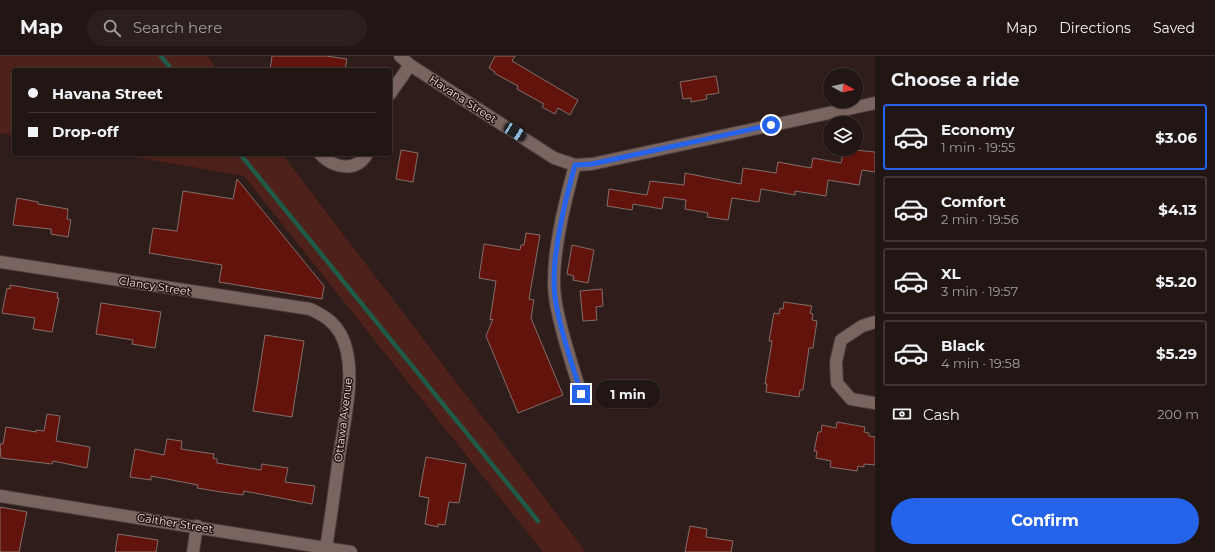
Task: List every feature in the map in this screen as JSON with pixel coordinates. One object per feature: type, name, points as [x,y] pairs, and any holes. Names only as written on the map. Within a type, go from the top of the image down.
[{"type":"street","name":"Havana Street","points":[[400,56],[410,65],[554,158],[565,163],[575,165],[592,164],[875,103]]},
{"type":"street","points":[[392,91],[410,65]]},
{"type":"street","points":[[322,156],[328,162],[340,166],[353,166],[363,161],[367,156]]},
{"type":"street","points":[[575,165],[559,234],[554,281],[555,297],[581,394]]},
{"type":"street","name":"Clancy Street","points":[[0,262],[310,310]]},
{"type":"street","name":"Ottawa Avenue","points":[[310,310],[322,314],[333,323],[341,334],[347,352],[349,370],[348,391],[326,548]]},
{"type":"street","points":[[875,322],[862,326],[840,340],[836,369],[837,383],[851,399],[875,403]]},
{"type":"street","name":"Gaither Street","points":[[0,496],[198,526],[351,552]]},
{"type":"street","points":[[193,552],[198,526]]},
{"type":"shaded area","points":[[0,56],[207,56],[216,68],[12,68],[12,136],[0,133]]},
{"type":"shaded area","points":[[129,156],[284,156],[586,552],[543,552],[244,176]]},
{"type":"building","points":[[272,56],[326,56],[347,59],[345,68],[270,68]]},
{"type":"building","points":[[495,56],[515,56],[512,61],[578,100],[570,115],[558,108],[555,114],[542,107],[544,104],[517,89],[518,86],[494,73],[495,72],[489,68]]},
{"type":"building","points":[[716,76],[719,93],[706,95],[707,99],[691,102],[691,98],[683,99],[680,82]]},
{"type":"building","points":[[401,150],[418,153],[413,182],[396,179]]},
{"type":"building","points":[[863,151],[875,152],[875,172],[862,170],[859,185],[828,180],[826,196],[795,191],[795,195],[761,189],[759,202],[732,198],[728,220],[707,217],[708,213],[685,209],[686,200],[664,197],[662,209],[633,204],[632,210],[607,206],[609,189],[647,195],[650,181],[684,185],[685,173],[741,184],[743,168],[776,173],[778,162],[811,168],[813,158],[841,163],[842,156],[863,156]]},
{"type":"building","points":[[237,179],[324,286],[322,299],[219,282],[222,265],[149,253],[153,228],[177,231],[183,191],[233,199]]},
{"type":"building","points":[[17,198],[38,202],[38,204],[68,209],[67,219],[71,220],[68,237],[51,234],[51,229],[13,225]]},
{"type":"building","points":[[526,233],[540,235],[529,299],[534,300],[531,318],[563,395],[518,413],[486,336],[493,319],[490,320],[496,281],[479,278],[484,244],[520,250],[521,245],[524,245]]},
{"type":"building","points":[[572,245],[594,250],[588,283],[573,280],[574,276],[567,274]]},
{"type":"building","points":[[10,285],[58,293],[57,298],[59,298],[52,332],[33,329],[35,318],[2,313],[7,288],[10,289]]},
{"type":"building","points":[[602,289],[603,306],[596,307],[597,320],[583,321],[580,291]]},
{"type":"building","points":[[784,302],[812,306],[810,313],[813,314],[812,320],[817,321],[813,348],[809,348],[803,390],[800,390],[799,397],[766,392],[767,384],[765,384],[772,341],[769,341],[774,313],[779,314],[780,308],[783,309]]},
{"type":"building","points":[[101,303],[161,312],[155,348],[132,344],[133,340],[96,334]]},
{"type":"building","points":[[265,335],[304,341],[292,417],[253,411]]},
{"type":"building","points":[[47,414],[60,416],[56,441],[90,447],[87,468],[53,461],[52,464],[1,458],[0,444],[3,444],[6,427],[36,432],[36,430],[44,431]]},
{"type":"building","points":[[837,422],[865,427],[864,432],[869,433],[869,436],[875,437],[875,465],[864,464],[864,467],[858,466],[857,471],[830,467],[831,461],[816,458],[817,451],[814,451],[818,432],[821,432],[822,425],[836,428]]},
{"type":"building","points":[[167,439],[182,441],[181,449],[214,454],[213,458],[217,459],[217,463],[261,470],[262,464],[288,468],[285,482],[315,486],[312,504],[244,491],[243,495],[197,488],[198,485],[151,476],[151,480],[130,477],[135,449],[164,455]]},
{"type":"building","points":[[426,457],[466,464],[459,503],[449,502],[445,525],[438,524],[438,527],[425,524],[429,498],[419,496]]},
{"type":"building","points":[[0,507],[27,512],[19,552],[0,552]]},
{"type":"building","points":[[690,526],[707,529],[706,537],[733,541],[731,552],[685,552]]},
{"type":"building","points":[[118,534],[158,540],[156,552],[115,552]]},
{"type":"waterway","points":[[161,56],[170,68]]},
{"type":"waterway","points":[[242,156],[538,521]]},
{"type":"route","points":[[581,394],[555,297],[554,281],[559,234],[575,165],[592,164],[771,125]]}]
